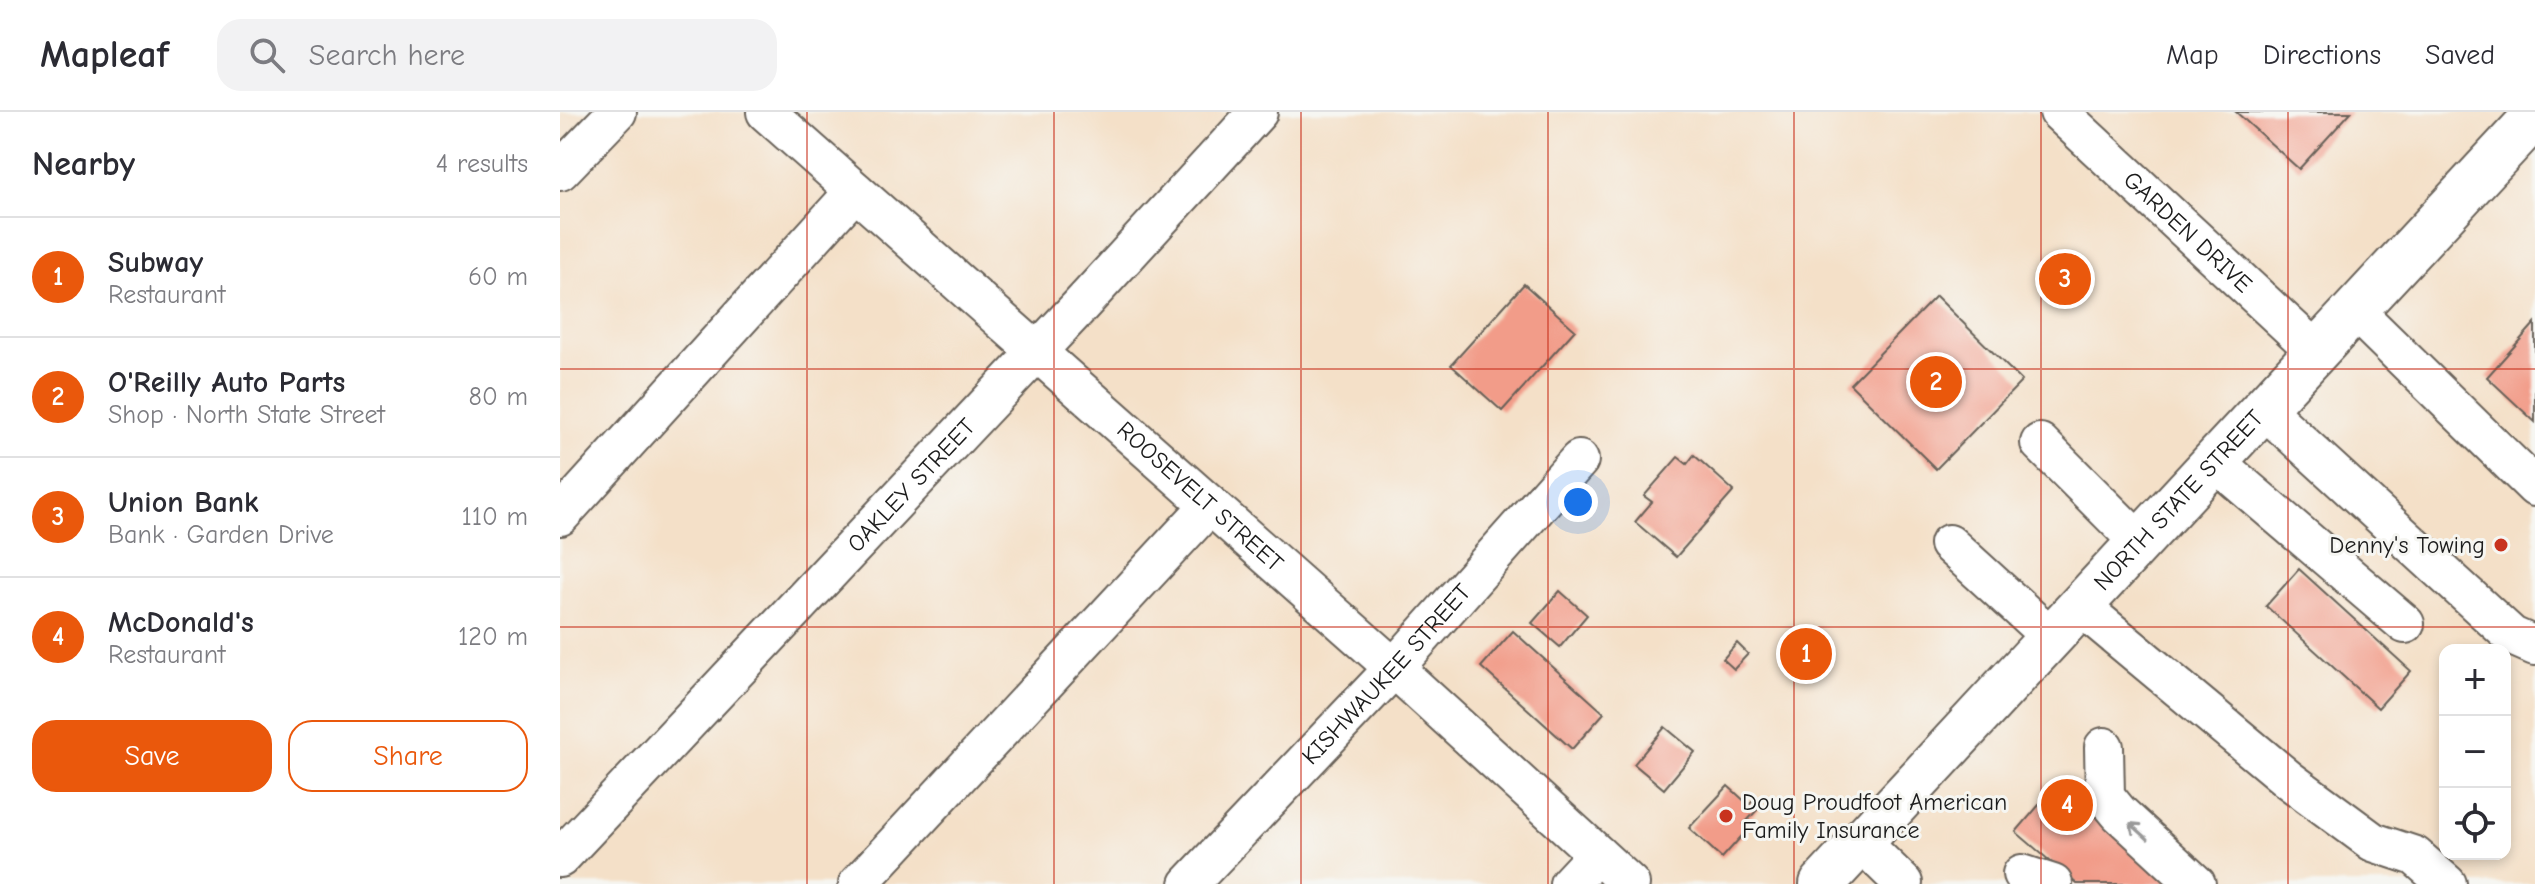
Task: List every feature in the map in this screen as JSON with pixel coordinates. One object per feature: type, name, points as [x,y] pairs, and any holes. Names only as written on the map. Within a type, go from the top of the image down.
[{"type":"main road","name":"NORTH STATE STREET","points":[[1822,884],[2535,116]]},
{"type":"street","points":[[560,171],[617,112]]},
{"type":"street","name":"ROOSEVELT STREET","points":[[766,112],[1394,668],[1630,884]]},
{"type":"street","name":"OAKLEY STREET","points":[[560,858],[1079,307],[1258,112]]},
{"type":"street","name":"GARDEN DRIVE","points":[[2059,112],[2316,351]]},
{"type":"street","points":[[560,516],[855,191]]},
{"type":"street","points":[[2354,310],[2535,487]]},
{"type":"street","points":[[2263,408],[2512,636],[2535,646]]},
{"type":"street","points":[[2040,443],[2139,542]]},
{"type":"street","name":"KISHWAUKEE STREET","points":[[1189,884],[1394,668],[1579,460]]},
{"type":"street","points":[[2214,461],[2405,624]]},
{"type":"street","points":[[858,884],[1210,505]]},
{"type":"street","points":[[1949,544],[2051,637]]},
{"type":"street","points":[[2080,606],[2289,780],[2373,842],[2415,856],[2447,884]]},
{"type":"street","points":[[2104,747],[2105,796],[2119,813],[2196,884]]},
{"type":"street","points":[[1861,842],[1903,883]]},
{"type":"street","points":[[1569,884],[1597,854]]},
{"type":"building","points":[[2236,112],[2351,112],[2299,169]]},
{"type":"building","points":[[1524,284],[1575,330],[1502,411],[1451,365]]},
{"type":"building","points":[[1936,296],[2022,381],[1936,469],[1850,384]]},
{"type":"building","points":[[2535,323],[2535,422],[2487,377]]},
{"type":"building","points":[[1694,455],[1734,491],[1676,557],[1635,522],[1652,502],[1644,496],[1678,457],[1687,464]]},
{"type":"building","points":[[2299,569],[2411,671],[2378,708],[2266,606]]},
{"type":"building","points":[[1560,591],[1587,615],[1560,647],[1532,623]]},
{"type":"building","points":[[1513,631],[1604,713],[1572,749],[1481,667]]},
{"type":"building","points":[[1737,643],[1748,654],[1734,669],[1723,659]]},
{"type":"building","points":[[1665,727],[1695,752],[1664,789],[1634,764]]},
{"type":"building","points":[[2062,778],[2187,884],[2077,884],[2016,832]]},
{"type":"building","name":"Doug Proudfoot American Family Insurance","points":[[1728,786],[1749,805],[1752,801],[1759,808],[1744,824],[1749,828],[1722,858],[1689,828]]},
{"type":"place","name":"Union Bank","points":[[2065,279]]},
{"type":"place","name":"O'Reilly Auto Parts","points":[[1936,382]]},
{"type":"place","name":"Denny's Towing","points":[[2501,545]]},
{"type":"place","name":"Subway","points":[[1806,654]]},
{"type":"place","name":"McDonald's","points":[[2067,805]]},
{"type":"place","name":"Doug Proudfoot American Family Insurance","points":[[1726,816]]}]
